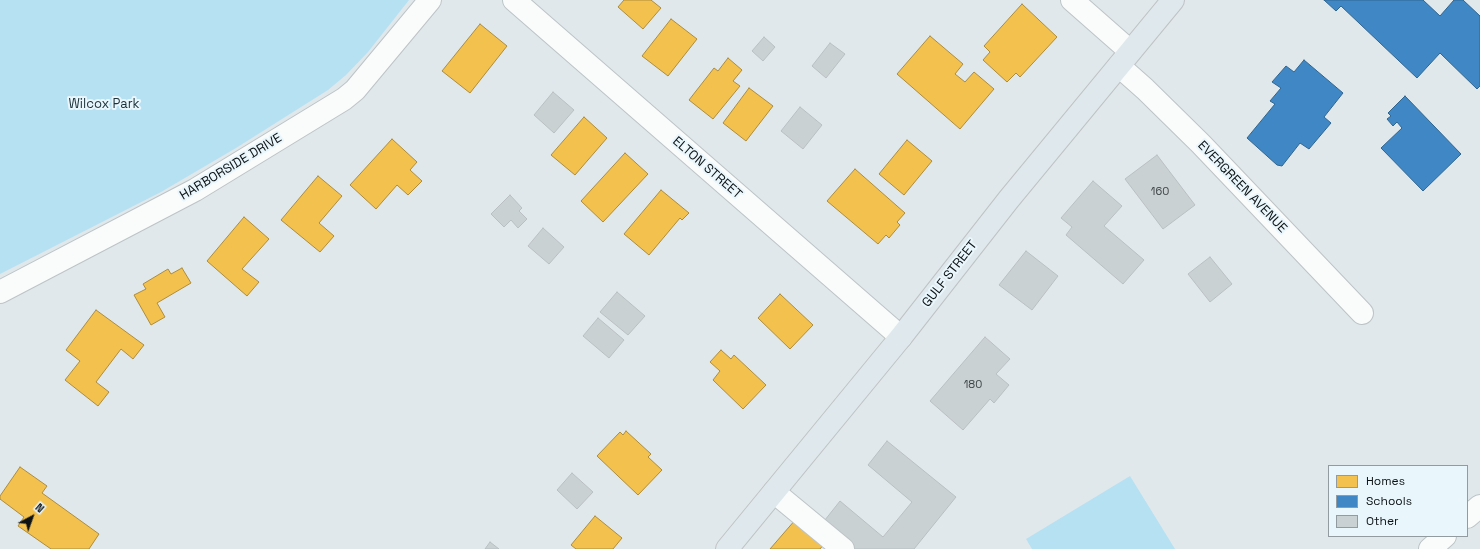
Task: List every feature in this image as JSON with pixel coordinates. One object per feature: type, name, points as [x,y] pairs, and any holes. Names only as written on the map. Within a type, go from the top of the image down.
[{"type":"main road","name":"GULF STREET","points":[[727,549],[901,337],[1009,199],[1173,0]]},
{"type":"street","name":"HARBORSIDE DRIVE","points":[[0,292],[195,190],[344,99],[355,90],[430,0]]},
{"type":"street","name":"ELTON STREET","points":[[514,0],[901,337]]},
{"type":"street","name":"EVERGREEN AVENUE","points":[[1072,0],[1124,59],[1145,89],[1201,144],[1362,313]]},
{"type":"street","points":[[774,492],[843,549]]},
{"type":"street","points":[[1468,516],[1480,506]]},
{"type":"street","points":[[1430,549],[1444,537]]},
{"type":"green space","name":"Wilcox Park","points":[[0,0],[409,0],[368,52],[346,75],[328,90],[236,148],[161,192],[0,274]]},
{"type":"green space","points":[[1130,476],[1175,549],[1032,549],[1026,539]]},
{"type":"building: Homes","points":[[624,0],[651,0],[661,8],[643,29],[618,7]]},
{"type":"building: Homes","points":[[1022,4],[1057,37],[1020,77],[1016,73],[1007,82],[983,60],[990,52],[984,46]]},
{"type":"building: Homes","points":[[671,19],[697,39],[668,76],[642,56]]},
{"type":"building: Homes","points":[[480,24],[507,46],[470,93],[442,71]]},
{"type":"building: Homes","points":[[930,36],[963,64],[955,74],[965,82],[974,72],[994,89],[960,129],[897,74]]},
{"type":"building: Homes","points":[[728,58],[742,70],[733,81],[740,86],[713,119],[689,100],[714,68],[718,71]]},
{"type":"building: Homes","points":[[749,88],[773,106],[746,141],[723,123]]},
{"type":"building: Homes","points":[[584,117],[607,138],[575,175],[551,155]]},
{"type":"building: Homes","points":[[392,139],[417,162],[410,170],[422,181],[408,195],[397,185],[376,209],[350,185]]},
{"type":"building: Homes","points":[[907,140],[932,161],[904,195],[879,174]]},
{"type":"building: Homes","points":[[625,153],[648,174],[603,222],[581,201]]},
{"type":"building: Homes","points":[[855,169],[905,213],[897,222],[900,225],[889,238],[886,235],[878,244],[827,201]]},
{"type":"building: Homes","points":[[318,176],[342,196],[319,223],[334,236],[320,252],[281,220]]},
{"type":"building: Homes","points":[[661,190],[689,213],[682,220],[680,218],[649,255],[624,234]]},
{"type":"building: Homes","points":[[244,217],[269,239],[242,269],[259,282],[247,296],[207,261]]},
{"type":"building: Homes","points":[[182,268],[191,283],[157,303],[165,317],[151,325],[134,295],[146,289],[143,284],[168,269],[171,274]]},
{"type":"building: Homes","points":[[780,294],[813,325],[790,349],[758,318]]},
{"type":"building: Homes","points":[[96,310],[144,345],[133,359],[121,349],[96,382],[109,392],[98,406],[65,380],[80,361],[66,350]]},
{"type":"building: Homes","points":[[721,350],[731,359],[734,355],[766,385],[743,409],[713,380],[720,371],[710,362]]},
{"type":"building: Homes","points":[[626,431],[651,454],[648,457],[662,470],[638,495],[597,456],[620,432],[623,435]]},
{"type":"building: Homes","points":[[20,467],[47,486],[42,493],[99,534],[89,549],[51,549],[18,526],[24,517],[0,499],[0,496]]},
{"type":"building: Homes","points":[[595,516],[622,538],[613,549],[576,549],[571,545]]},
{"type":"building: Homes","points":[[796,519],[824,544],[820,549],[770,549]]},
{"type":"building: Schools","points":[[1324,0],[1423,0],[1440,16],[1454,0],[1463,0],[1480,16],[1480,86],[1477,89],[1440,53],[1417,78],[1341,6],[1336,11]]},
{"type":"building: Schools","points":[[1304,60],[1343,93],[1324,117],[1331,123],[1309,149],[1300,143],[1282,166],[1277,165],[1247,138],[1275,104],[1270,101],[1281,88],[1272,82],[1286,66],[1294,72]]},
{"type":"building: Schools","points":[[1405,96],[1461,154],[1423,191],[1381,148],[1402,128],[1397,122],[1393,126],[1387,119],[1391,116],[1388,113]]},
{"type":"building: Other","points":[[764,37],[775,47],[763,61],[752,51]]},
{"type":"building: Other","points":[[830,43],[845,54],[826,78],[812,66]]},
{"type":"building: Other","points":[[553,92],[574,110],[554,133],[534,115]]},
{"type":"building: Other","points":[[800,107],[822,125],[803,149],[781,131]]},
{"type":"building: Other","points":[[1157,155],[1195,205],[1163,229],[1125,179]]},
{"type":"building: Other","points":[[1093,181],[1122,206],[1104,226],[1144,260],[1123,284],[1066,235],[1072,227],[1061,218]]},
{"type":"building: Other","points":[[510,195],[522,208],[519,211],[527,219],[518,228],[511,220],[504,227],[491,214]]},
{"type":"building: Other","points":[[543,228],[564,247],[549,264],[528,246]]},
{"type":"building: Other","points":[[1026,251],[1058,276],[1032,310],[999,285]]},
{"type":"building: Other","points":[[1210,257],[1232,284],[1210,302],[1188,274]]},
{"type":"building: Other","points":[[617,292],[645,316],[628,335],[600,312]]},
{"type":"building: Other","points":[[598,318],[624,340],[609,358],[583,336]]},
{"type":"building: Other","points":[[985,337],[1010,359],[996,374],[1009,385],[994,403],[990,399],[963,430],[930,401]]},
{"type":"building: Other","points":[[887,441],[956,497],[914,549],[851,549],[821,525],[840,501],[883,537],[912,502],[868,465]]},
{"type":"building: Other","points":[[572,473],[593,492],[577,509],[557,490]]},
{"type":"building: Other","points":[[490,542],[499,549],[485,549]]}]
